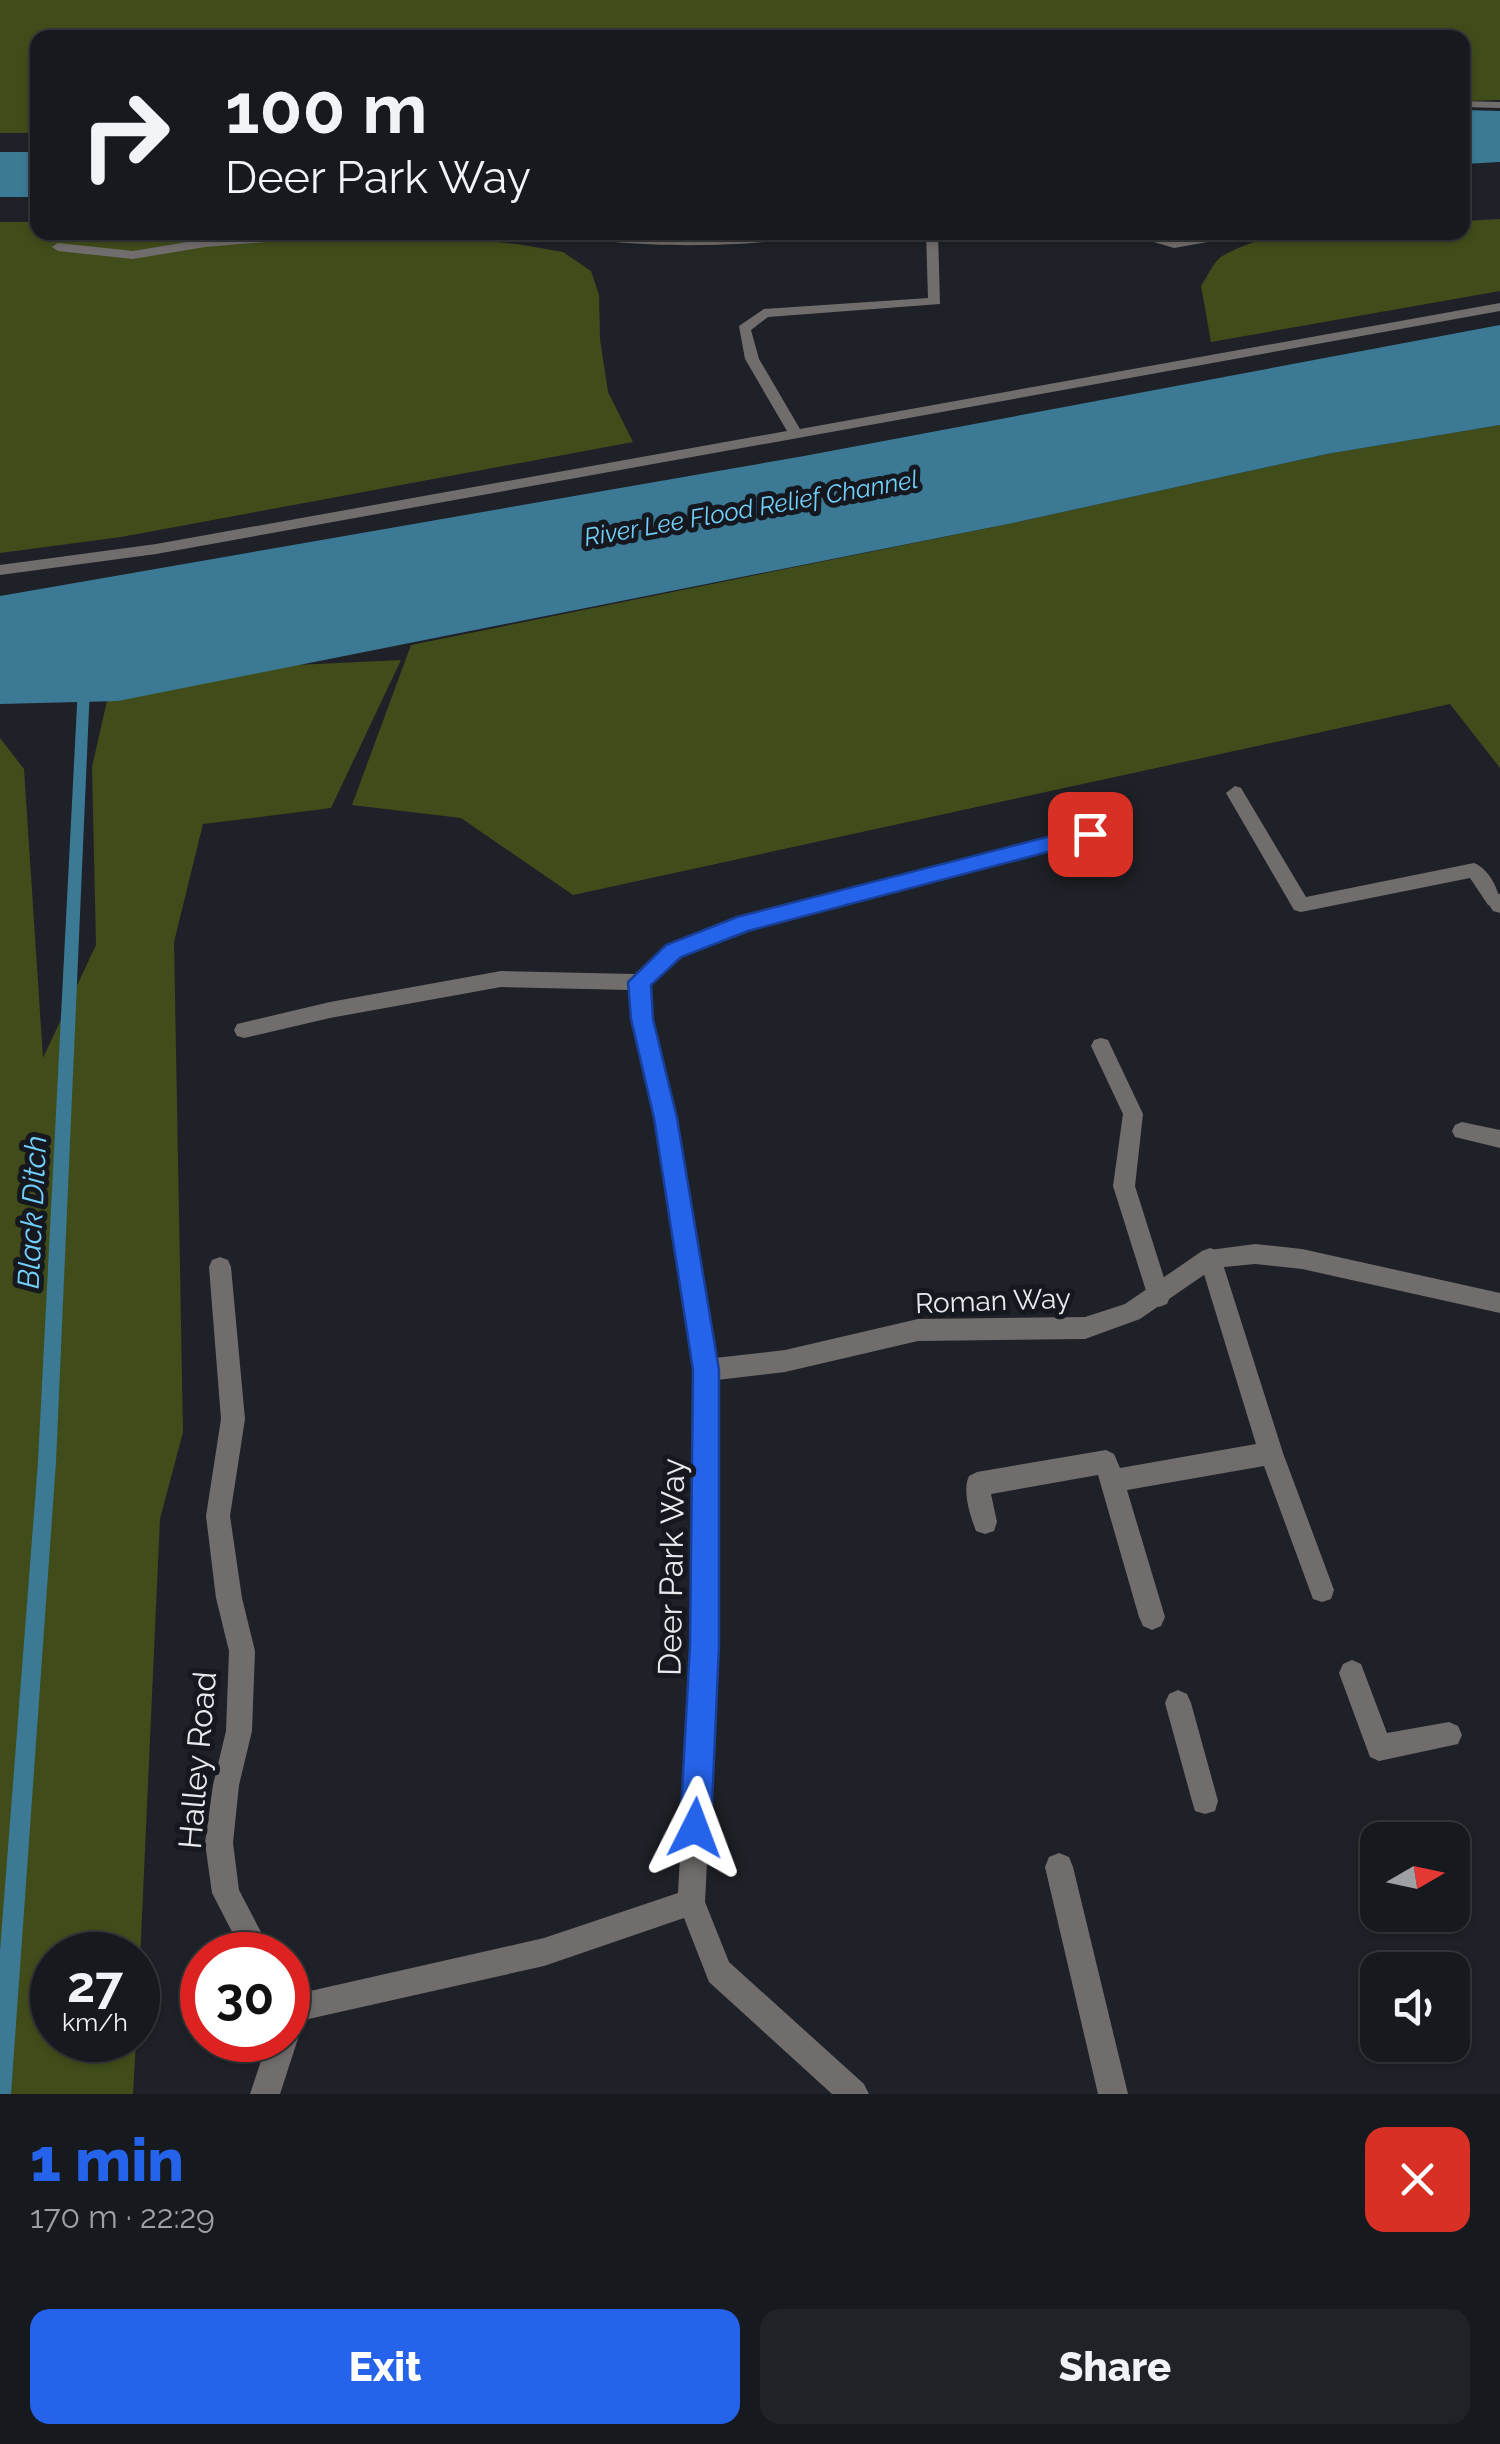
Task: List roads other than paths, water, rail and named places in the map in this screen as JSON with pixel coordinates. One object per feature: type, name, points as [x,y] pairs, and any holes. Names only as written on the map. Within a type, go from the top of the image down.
[{"type":"street","points":[[1470,104],[1500,104]]},
{"type":"street","points":[[58,247],[134,255],[242,240]]},
{"type":"street","points":[[607,240],[720,240]]},
{"type":"street","points":[[796,434],[752,359],[744,330],[764,314],[935,301],[932,240]]},
{"type":"street","points":[[1158,240],[1174,244],[1202,240]]},
{"type":"street","points":[[0,570],[156,549],[1500,306]]},
{"type":"street","points":[[1235,793],[1301,905],[1474,870],[1498,903]]},
{"type":"street","points":[[244,1030],[501,979],[639,982],[673,951],[745,924],[1122,824]]},
{"type":"street","name":"Deer Park Way","points":[[639,982],[642,1019],[665,1118],[706,1370],[705,1645],[692,1902],[719,1972],[854,2094]]},
{"type":"street","points":[[1101,1046],[1133,1114],[1124,1186],[1159,1297]]},
{"type":"street","points":[[1462,1131],[1500,1139]]},
{"type":"street","points":[[1322,1590],[1272,1453],[1210,1258],[1254,1254],[1302,1259],[1500,1303]]},
{"type":"street","name":"Roman Way","points":[[706,1370],[785,1361],[918,1330],[1085,1328],[1132,1312],[1159,1297],[1210,1258]]},
{"type":"street","name":"Halley Road","points":[[220,1268],[233,1419],[218,1516],[228,1598],[242,1651],[239,1731],[226,1785],[219,1843],[226,1893],[247,1932]]},
{"type":"street","points":[[1112,1480],[1272,1453]]},
{"type":"street","points":[[985,1522],[977,1484],[1106,1462],[1152,1617]]},
{"type":"street","points":[[1352,1673],[1379,1748],[1449,1735]]},
{"type":"street","points":[[1178,1703],[1205,1801]]},
{"type":"street","points":[[1059,1866],[1113,2094]]},
{"type":"street","points":[[310,2006],[544,1952],[692,1902]]},
{"type":"street","points":[[265,2094],[276,2062]]},
{"type":"water","points":[[1470,110],[1500,111],[1500,162],[1470,164]]},
{"type":"water","points":[[0,152],[30,152],[30,197],[0,197]]},
{"type":"water","name":"River Lee Flood Relief Channel","points":[[1500,325],[1500,425],[1327,454],[1013,523],[118,701],[0,704],[0,596],[804,456]]},
{"type":"waterway","name":"Black Ditch","points":[[0,2094],[47,1462],[84,686]]}]
